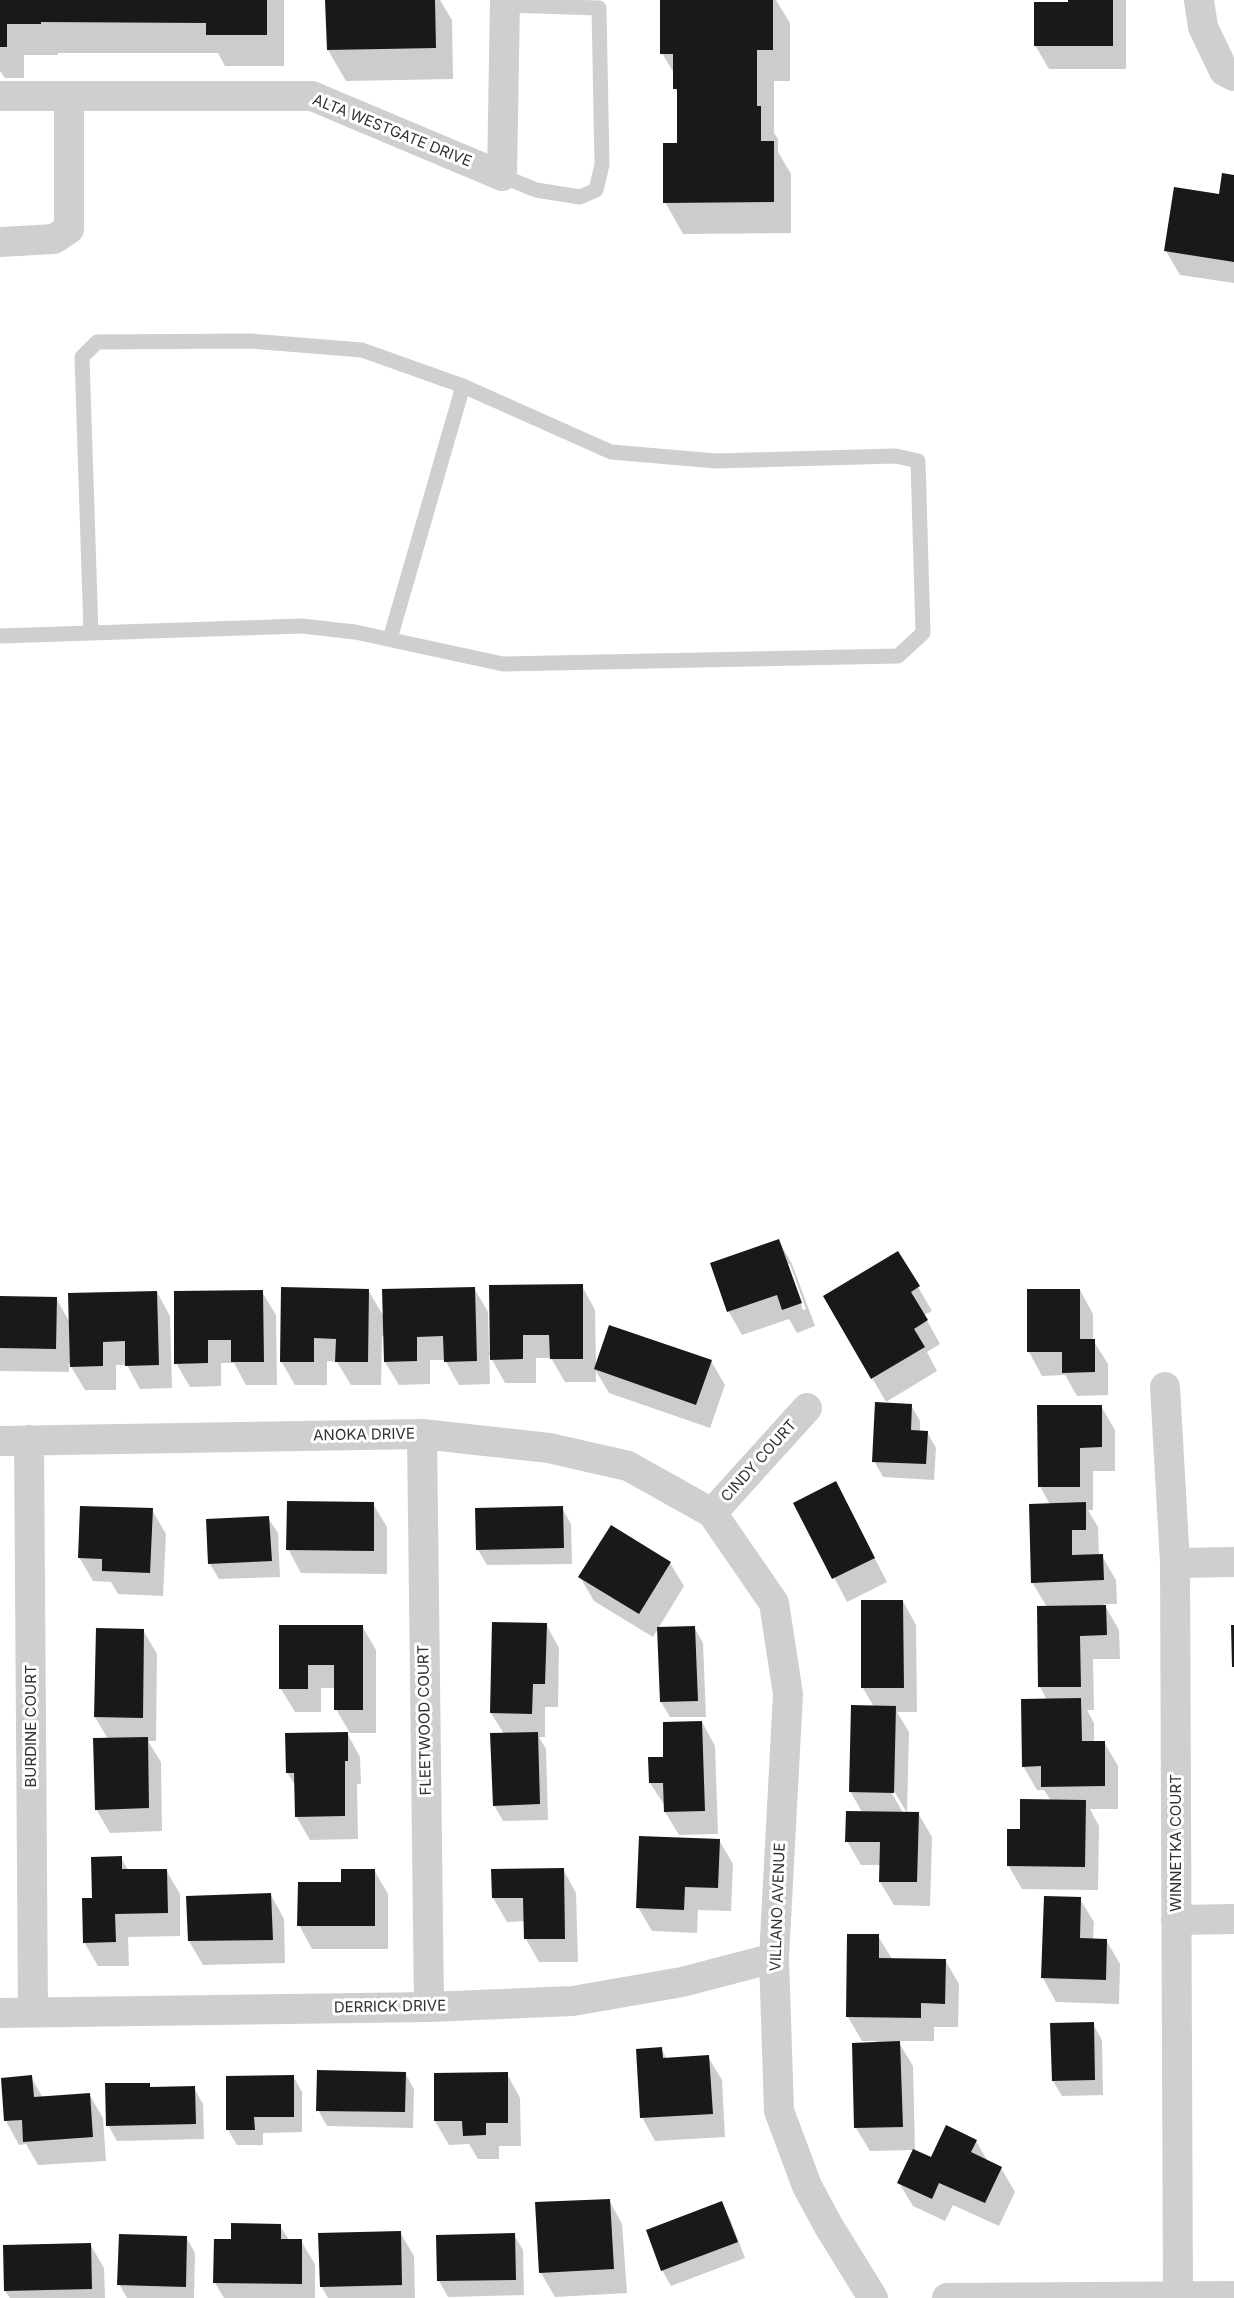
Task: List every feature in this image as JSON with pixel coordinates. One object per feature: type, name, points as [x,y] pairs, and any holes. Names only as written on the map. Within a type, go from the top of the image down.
[{"type":"street","points":[[1199,0],[1203,27],[1224,70],[1234,76]]},
{"type":"street","points":[[502,176],[505,3]]},
{"type":"street","name":"ALTA WESTGATE DRIVE","points":[[0,96],[312,96],[502,176]]},
{"type":"street","points":[[0,242],[54,239],[69,229],[69,96]]},
{"type":"street","name":"WINNETKA COURT","points":[[1165,1388],[1175,1563],[1178,2298]]},
{"type":"street","name":"CINDY COURT","points":[[712,1513],[807,1408]]},
{"type":"street","name":"ANOKA DRIVE","points":[[0,1441],[422,1434],[549,1448],[628,1466],[712,1513]]},
{"type":"street","name":"FLEETWOOD COURT","points":[[422,1434],[429,2007]]},
{"type":"street","name":"BURDINE COURT","points":[[29,1440],[33,2012]]},
{"type":"street","name":"VILLANO AVENUE","points":[[712,1513],[774,1603],[788,1694],[774,1958],[779,2111],[807,2186],[873,2298]]},
{"type":"street","points":[[1175,1563],[1234,1562]]},
{"type":"street","points":[[1176,1920],[1234,1919]]},
{"type":"street","name":"DERRICK DRIVE","points":[[0,2013],[429,2007],[573,2001],[682,1982],[774,1958]]},
{"type":"street","points":[[947,2298],[1234,2296]]},
{"type":"lane","points":[[502,176],[536,190],[580,197],[596,190],[602,165],[599,8],[505,3]]},
{"type":"lane","points":[[0,636],[91,633],[302,626],[355,632],[503,664],[898,656],[922,633],[918,461],[896,456],[716,461],[611,452],[463,386],[362,350],[250,342],[97,342],[82,357],[91,633]]},
{"type":"lane","points":[[390,639],[463,386]]},
{"type":"building","points":[[0,0],[267,0],[267,35],[206,35],[206,23],[41,22],[41,24],[7,24],[7,47],[0,47]]},
{"type":"building","points":[[325,0],[435,0],[436,48],[327,50]]},
{"type":"building","points":[[660,0],[773,0],[773,50],[757,50],[757,106],[761,106],[761,141],[774,141],[774,202],[663,203],[663,143],[677,143],[677,89],[673,89],[673,54],[660,54]]},
{"type":"building","points":[[1068,0],[1113,0],[1113,46],[1034,46],[1034,2],[1068,2]]},
{"type":"building","points":[[1222,173],[1234,175],[1234,262],[1164,251],[1174,187],[1219,194]]},
{"type":"building","points":[[779,1239],[802,1303],[782,1310],[777,1295],[727,1312],[710,1263]]},
{"type":"building","points":[[898,1251],[920,1286],[911,1292],[928,1320],[914,1329],[925,1347],[871,1379],[823,1296]]},
{"type":"building","points":[[583,1284],[583,1359],[550,1359],[549,1335],[523,1335],[523,1359],[490,1360],[489,1285]]},
{"type":"building","points":[[281,1287],[369,1289],[368,1362],[335,1362],[336,1339],[314,1338],[314,1362],[280,1362]]},
{"type":"building","points":[[475,1287],[477,1361],[444,1362],[443,1336],[417,1337],[417,1361],[384,1362],[382,1289]]},
{"type":"building","points":[[1027,1289],[1080,1289],[1080,1339],[1095,1339],[1095,1372],[1062,1373],[1062,1352],[1027,1352]]},
{"type":"building","points":[[263,1290],[264,1362],[231,1362],[231,1340],[208,1340],[208,1363],[174,1364],[174,1291]]},
{"type":"building","points":[[157,1291],[159,1365],[125,1366],[125,1341],[103,1342],[103,1366],[70,1367],[68,1293]]},
{"type":"building","points":[[0,1296],[57,1297],[56,1349],[0,1348]]},
{"type":"building","points":[[609,1325],[712,1360],[696,1405],[594,1369]]},
{"type":"building","points":[[875,1402],[912,1404],[911,1430],[928,1431],[926,1464],[872,1462]]},
{"type":"building","points":[[1037,1405],[1102,1405],[1102,1447],[1080,1448],[1080,1487],[1038,1487]]},
{"type":"building","points":[[836,1481],[875,1558],[832,1579],[793,1503]]},
{"type":"building","points":[[287,1501],[374,1502],[374,1551],[286,1550]]},
{"type":"building","points":[[1086,1502],[1086,1530],[1072,1530],[1072,1555],[1103,1554],[1104,1580],[1031,1583],[1029,1504]]},
{"type":"building","points":[[80,1506],[153,1508],[150,1573],[102,1571],[102,1559],[78,1558]]},
{"type":"building","points":[[563,1506],[564,1548],[476,1550],[475,1508]]},
{"type":"building","points":[[269,1516],[272,1561],[208,1564],[206,1519]]},
{"type":"building","points":[[611,1525],[671,1562],[639,1614],[578,1577]]},
{"type":"building","points":[[861,1600],[903,1600],[904,1688],[861,1688]]},
{"type":"building","points":[[1106,1605],[1107,1635],[1080,1636],[1081,1687],[1038,1687],[1037,1606]]},
{"type":"building","points":[[492,1622],[547,1623],[545,1684],[533,1684],[532,1714],[490,1713]]},
{"type":"building","points":[[279,1625],[363,1625],[363,1710],[334,1710],[334,1665],[308,1665],[308,1689],[279,1689]]},
{"type":"building","points":[[1231,1625],[1234,1625],[1234,1667],[1232,1667]]},
{"type":"building","points":[[695,1626],[698,1701],[660,1702],[657,1627]]},
{"type":"building","points":[[96,1628],[144,1629],[143,1718],[94,1717]]},
{"type":"building","points":[[1081,1698],[1082,1741],[1105,1741],[1105,1786],[1041,1787],[1041,1766],[1022,1767],[1021,1699]]},
{"type":"building","points":[[851,1705],[896,1706],[894,1793],[849,1792]]},
{"type":"building","points":[[702,1721],[705,1811],[664,1812],[663,1783],[649,1783],[648,1757],[663,1757],[663,1722]]},
{"type":"building","points":[[348,1732],[348,1761],[345,1761],[345,1816],[295,1817],[294,1773],[286,1773],[285,1733]]},
{"type":"building","points":[[538,1732],[540,1804],[493,1806],[490,1733]]},
{"type":"building","points":[[148,1737],[149,1808],[95,1810],[93,1738]]},
{"type":"building","points":[[1020,1799],[1086,1800],[1085,1867],[1007,1866],[1007,1829],[1020,1829]]},
{"type":"building","points":[[846,1811],[919,1812],[917,1882],[879,1882],[880,1842],[845,1842]]},
{"type":"building","points":[[639,1836],[720,1839],[718,1888],[685,1887],[684,1910],[636,1908]]},
{"type":"building","points":[[122,1856],[122,1869],[167,1869],[168,1913],[115,1914],[116,1942],[83,1943],[82,1898],[92,1898],[91,1857]]},
{"type":"building","points":[[564,1868],[565,1939],[524,1939],[523,1898],[492,1898],[491,1869]]},
{"type":"building","points":[[341,1869],[375,1869],[375,1926],[297,1926],[298,1882],[341,1882]]},
{"type":"building","points":[[271,1893],[273,1940],[188,1941],[186,1896]]},
{"type":"building","points":[[1044,1896],[1081,1897],[1080,1938],[1107,1939],[1106,1980],[1041,1978]]},
{"type":"building","points":[[847,1934],[879,1934],[879,1958],[946,1959],[945,2004],[921,2003],[921,2018],[846,2017]]},
{"type":"building","points":[[1094,2022],[1095,2080],[1052,2081],[1050,2023]]},
{"type":"building","points":[[900,2041],[903,2127],[854,2128],[852,2043]]},
{"type":"building","points":[[662,2047],[663,2058],[709,2055],[713,2114],[640,2118],[636,2049]]},
{"type":"building","points":[[317,2070],[406,2072],[405,2112],[316,2111]]},
{"type":"building","points":[[508,2072],[508,2123],[486,2123],[486,2135],[463,2136],[462,2121],[434,2121],[434,2073]]},
{"type":"building","points":[[32,2075],[34,2097],[90,2093],[93,2137],[23,2142],[22,2120],[4,2121],[1,2078]]},
{"type":"building","points":[[294,2075],[294,2117],[254,2117],[255,2130],[226,2130],[226,2076]]},
{"type":"building","points":[[105,2083],[150,2083],[150,2087],[195,2086],[196,2124],[106,2126]]},
{"type":"building","points":[[946,2125],[977,2140],[971,2152],[1002,2167],[985,2203],[939,2183],[932,2199],[897,2183],[913,2149],[931,2157]]},
{"type":"building","points":[[610,2199],[614,2269],[539,2273],[535,2202]]},
{"type":"building","points":[[722,2201],[738,2242],[661,2271],[646,2230]]},
{"type":"building","points":[[231,2223],[281,2224],[281,2239],[302,2239],[302,2284],[213,2283],[214,2239],[231,2239]]},
{"type":"building","points":[[401,2231],[402,2285],[320,2287],[318,2233]]},
{"type":"building","points":[[515,2233],[516,2280],[437,2281],[436,2235]]},
{"type":"building","points":[[119,2234],[187,2236],[186,2287],[117,2285]]},
{"type":"building","points":[[91,2243],[92,2289],[4,2291],[3,2245]]}]
